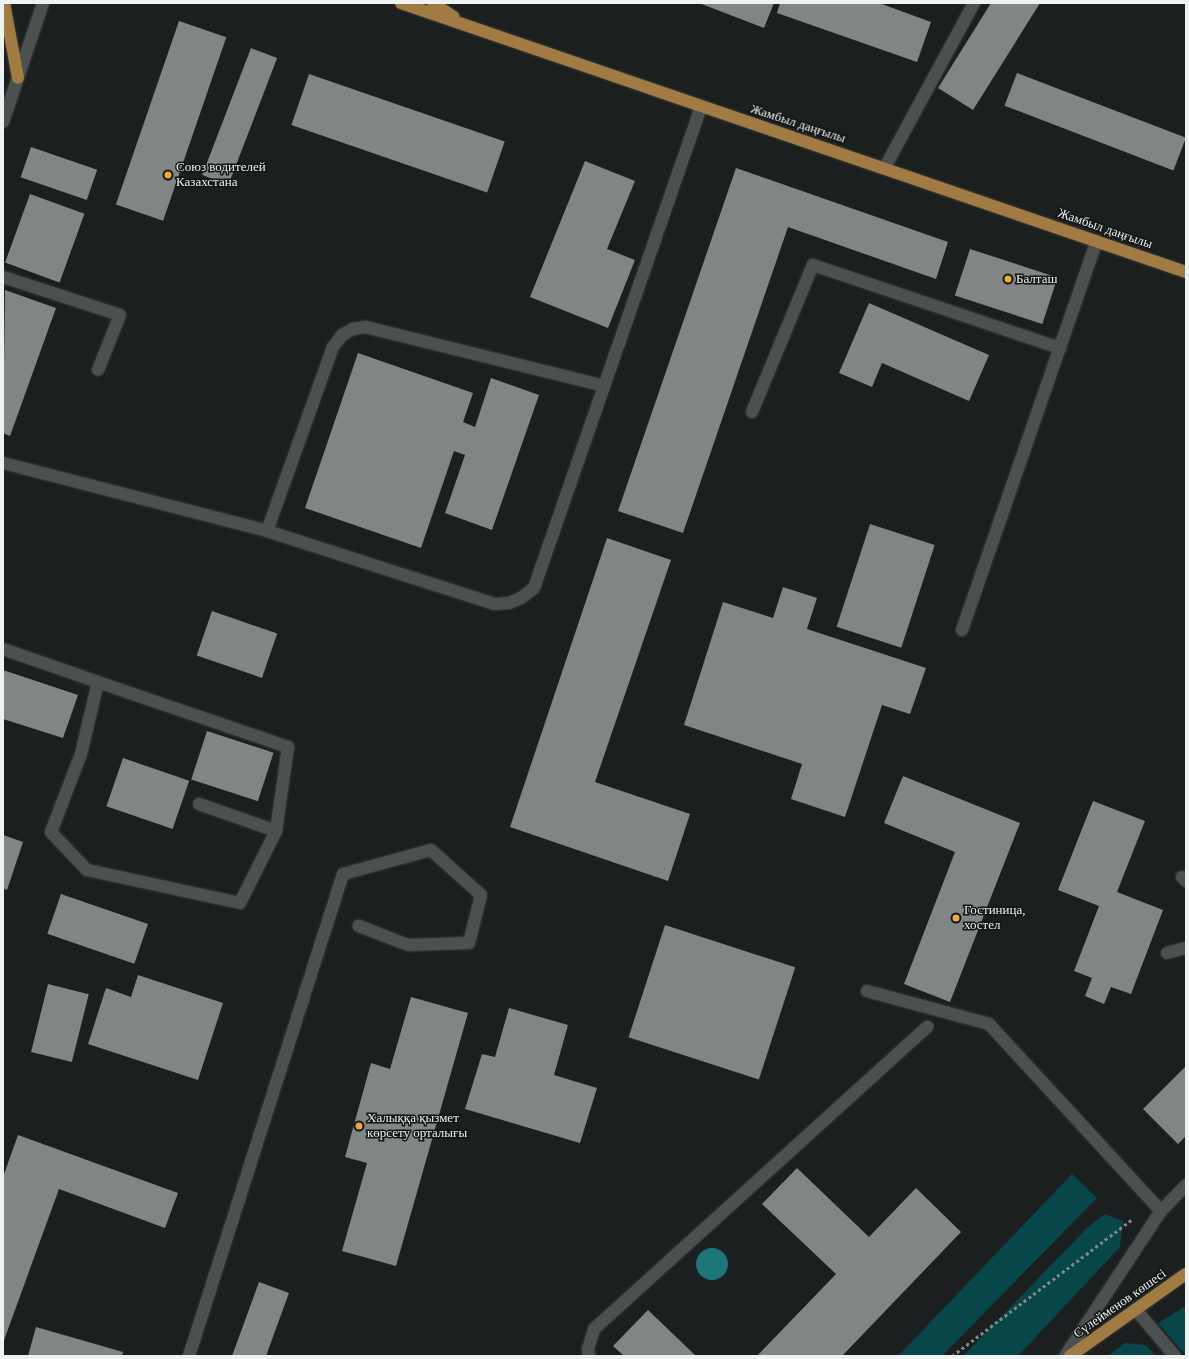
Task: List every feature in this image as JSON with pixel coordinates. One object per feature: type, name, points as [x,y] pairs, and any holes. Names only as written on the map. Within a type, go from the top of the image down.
[{"type":"main road","points":[[4,3],[18,78]]},
{"type":"main road","name":"Жамбыл даңғылы","points":[[401,3],[701,107],[885,167],[1186,272]]},
{"type":"main road","points":[[433,3],[467,26]]},
{"type":"main road","name":"Сүлейменов көшесі","points":[[1070,1356],[1186,1274]]},
{"type":"street","points":[[3,122],[43,3]]},
{"type":"street","points":[[885,167],[974,3]]},
{"type":"street","points":[[3,463],[267,531],[495,604],[509,603],[521,598],[534,588],[701,107]]},
{"type":"street","points":[[962,630],[1097,241]]},
{"type":"street","points":[[752,412],[813,265],[1060,348]]},
{"type":"street","points":[[3,278],[120,314],[98,370]]},
{"type":"street","points":[[267,531],[333,347],[342,335],[353,329],[366,327],[604,386]]},
{"type":"street","points":[[3,649],[288,747],[276,831],[240,903],[87,870],[51,832],[81,754],[98,682]]},
{"type":"street","points":[[199,804],[276,831]]},
{"type":"street","points":[[189,1356],[343,874],[432,850],[481,895],[469,943],[408,945],[359,926]]},
{"type":"street","points":[[1168,953],[1186,948]]},
{"type":"street","points":[[867,991],[989,1024],[1156,1207]]},
{"type":"street","points":[[589,1356],[588,1349],[594,1329],[927,1026]]},
{"type":"street","points":[[1064,1356],[1156,1207],[1186,1185]]},
{"type":"street","points":[[1136,1310],[1175,1356]]},
{"type":"path","points":[[952,1356],[1156,1207]]},
{"type":"shaded area","points":[[1072,1174],[1097,1198],[942,1356],[898,1356]]},
{"type":"shaded area","points":[[1105,1214],[1123,1221],[1120,1247],[1018,1356],[963,1356],[1088,1227]]},
{"type":"shaded area","points":[[709,1248],[715,1248],[724,1252],[728,1264],[724,1276],[715,1280],[709,1280],[700,1276],[696,1267],[696,1261],[700,1252]]},
{"type":"shaded area","points":[[1186,1306],[1186,1356],[1158,1323]]},
{"type":"shaded area","points":[[1125,1343],[1146,1345],[1156,1356],[1108,1356]]},
{"type":"building","points":[[699,3],[774,3],[764,28]]},
{"type":"building","points":[[780,3],[879,3],[931,22],[917,62],[777,13]]},
{"type":"building","points":[[991,3],[1040,3],[973,110],[938,88]]},
{"type":"building","points":[[179,21],[226,37],[163,221],[116,204]]},
{"type":"building","points":[[251,48],[277,58],[228,185],[202,175]]},
{"type":"building","points":[[1017,73],[1186,138],[1173,171],[1004,106]]},
{"type":"building","points":[[309,74],[505,141],[487,192],[291,125]]},
{"type":"building","points":[[31,147],[97,170],[87,200],[21,177]]},
{"type":"building","points":[[585,161],[635,181],[607,249],[635,260],[608,328],[530,297]]},
{"type":"building","points":[[736,168],[948,242],[936,279],[788,227],[683,533],[618,511]]},
{"type":"building","points":[[30,194],[85,214],[60,282],[5,263]]},
{"type":"building","points":[[970,249],[1057,277],[1042,324],[955,296]]},
{"type":"building","points":[[5,290],[56,308],[10,436],[3,433]]},
{"type":"building","points":[[869,303],[989,355],[969,401],[882,363],[872,387],[839,373]]},
{"type":"building","points":[[358,353],[473,393],[463,422],[475,427],[491,378],[539,395],[492,530],[445,513],[465,455],[454,451],[421,548],[305,508]]},
{"type":"building","points":[[870,524],[935,545],[901,648],[837,627]]},
{"type":"building","points":[[607,538],[671,560],[595,782],[690,814],[668,881],[510,827]]},
{"type":"building","points":[[783,587],[817,598],[807,629],[926,668],[910,714],[882,705],[845,817],[791,799],[802,764],[684,725],[723,602],[773,618]]},
{"type":"building","points":[[212,611],[277,633],[262,678],[197,655]]},
{"type":"building","points":[[3,670],[78,695],[63,738],[3,719]]},
{"type":"building","points":[[207,731],[274,753],[258,801],[191,780]]},
{"type":"building","points":[[123,758],[189,781],[173,829],[106,806]]},
{"type":"building","name":"Гостиница, хостел","points":[[903,776],[1020,823],[950,1002],[904,984],[955,852],[884,823]]},
{"type":"building","points":[[1093,801],[1145,821],[1117,892],[1163,910],[1131,994],[1111,987],[1104,1004],[1085,996],[1092,978],[1074,971],[1099,906],[1058,890]]},
{"type":"building","points":[[3,835],[23,842],[7,890],[3,888]]},
{"type":"building","points":[[61,894],[148,924],[134,964],[47,934]]},
{"type":"building","points":[[665,925],[795,967],[759,1080],[629,1037]]},
{"type":"building","points":[[138,975],[223,1003],[198,1080],[88,1044],[106,988],[131,997]]},
{"type":"building","points":[[48,984],[89,994],[72,1062],[31,1052]]},
{"type":"building","points":[[411,997],[468,1013],[396,1266],[342,1251],[367,1163],[345,1157],[371,1063],[390,1069]]},
{"type":"building","points":[[509,1008],[568,1025],[554,1075],[597,1088],[580,1143],[465,1109],[482,1054],[495,1057]]},
{"type":"building","points":[[1186,1066],[1186,1136],[1178,1144],[1143,1109]]},
{"type":"building","points":[[18,1135],[178,1193],[165,1228],[59,1189],[3,1343],[3,1177]]},
{"type":"building","points":[[797,1168],[869,1237],[916,1188],[961,1232],[842,1356],[757,1356],[836,1274],[762,1204]]},
{"type":"building","points":[[259,1282],[289,1293],[266,1356],[232,1356]]},
{"type":"building","points":[[648,1310],[696,1356],[624,1356],[613,1346]]},
{"type":"building","points":[[36,1327],[123,1352],[122,1356],[28,1356]]},
{"type":"place","name":"Союз водителей Казахстана","points":[[168,175]]},
{"type":"place","name":"Балташ","points":[[1008,279]]},
{"type":"place","name":"Гостиница, хостел","points":[[956,918]]},
{"type":"place","name":"Халыққа қызмет көрсету орталығы","points":[[359,1126]]}]
